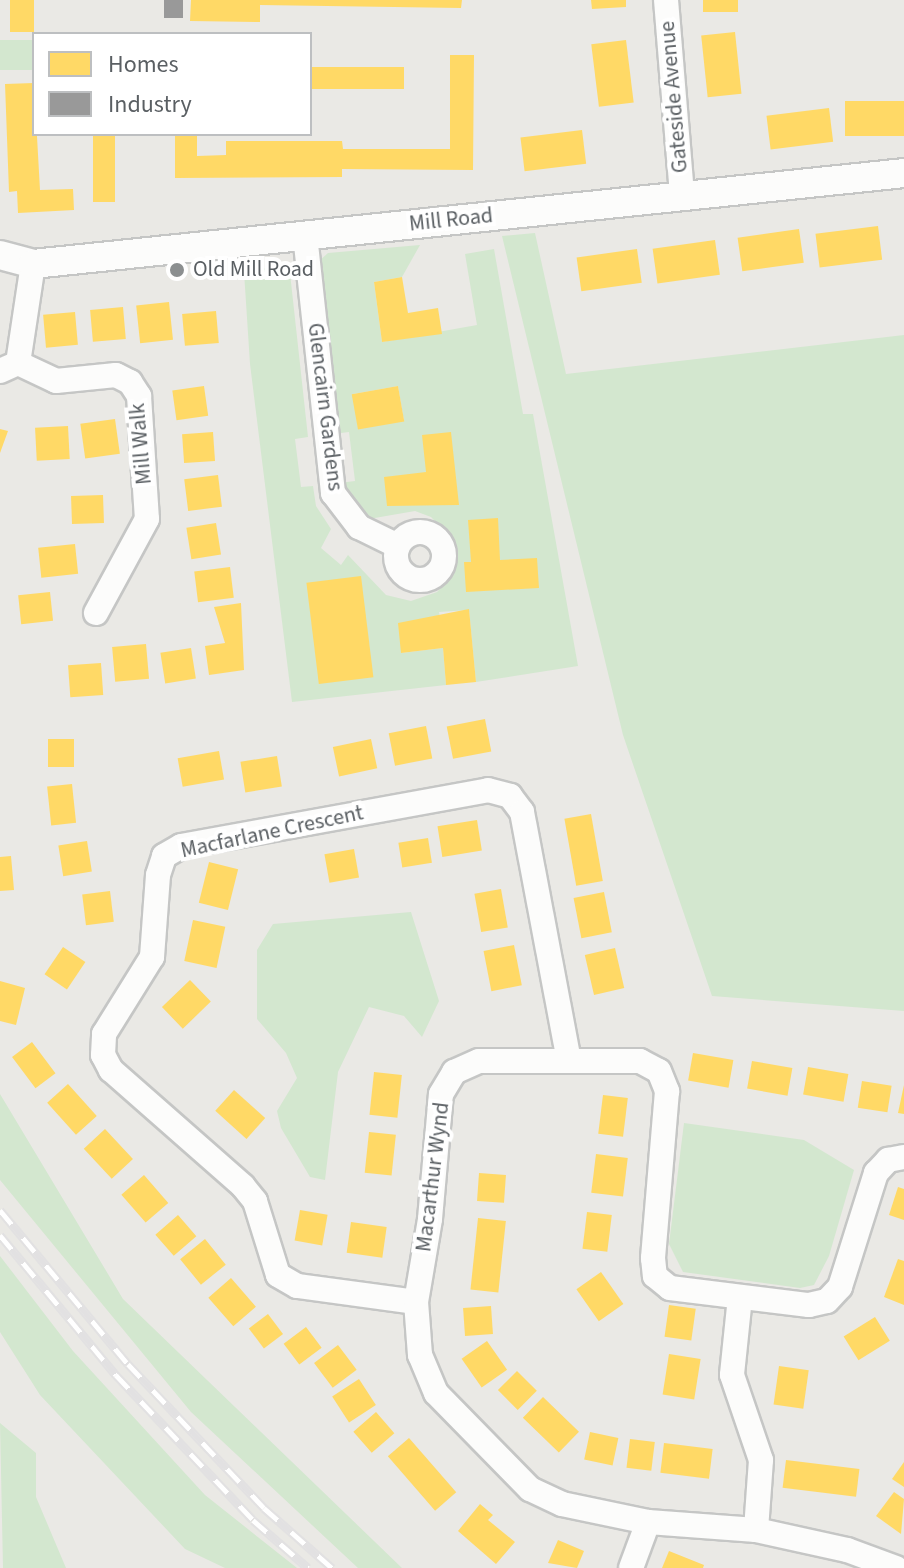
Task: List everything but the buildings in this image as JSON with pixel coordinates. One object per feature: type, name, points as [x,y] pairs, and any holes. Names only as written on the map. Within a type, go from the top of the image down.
[{"type":"street","name":"Gateside Avenue","points":[[666,0],[682,195]]},
{"type":"street","name":"Mill Road","points":[[0,255],[33,264],[904,173]]},
{"type":"street","name":"Glencairn Gardens","points":[[305,235],[333,493],[359,527],[398,546]]},
{"type":"street","points":[[9,367],[33,264]]},
{"type":"street","name":"Mill Walk","points":[[9,367],[56,381],[116,375],[130,382],[139,396],[147,519],[96,613]]},
{"type":"street","name":"Macfarlane Crescent","points":[[416,1302],[297,1286],[278,1275],[255,1201],[243,1186],[111,1070],[103,1055],[104,1034],[152,957],[164,856],[181,846],[488,790],[510,796],[522,812],[569,1060]]},
{"type":"street","name":"Macarthur Wynd","points":[[896,1568],[847,1550],[756,1530],[648,1522],[562,1504],[530,1489],[436,1393],[420,1355],[416,1302],[430,1219],[441,1094],[454,1072],[479,1061],[640,1061],[659,1071],[667,1091],[655,1276],[670,1288],[809,1305],[827,1301],[840,1287],[876,1173],[888,1160],[904,1157]]},
{"type":"street","points":[[740,1297],[732,1375],[761,1460],[756,1530]]},
{"type":"street","points":[[631,1568],[648,1522]]},
{"type":"green space","points":[[0,40],[32,40],[32,70],[0,70]]},
{"type":"green space","points":[[535,233],[566,374],[904,335],[904,1011],[712,996],[623,735],[502,236]]},
{"type":"green space","points":[[420,245],[402,277],[374,282],[382,342],[477,325],[465,254],[494,249],[523,414],[533,414],[578,666],[476,682],[469,610],[439,612],[440,619],[401,653],[443,648],[446,685],[292,702],[250,364],[244,272],[289,264],[308,437],[295,439],[301,487],[313,486],[316,506],[331,529],[321,548],[341,565],[348,555],[386,595],[411,601],[437,592],[453,575],[452,539],[431,517],[415,511],[363,520],[339,483],[355,481],[349,432],[333,434],[318,262],[328,253]],"holes":[[[398,386],[404,421],[358,428],[353,394]]]},
{"type":"green space","points":[[411,912],[439,1001],[422,1037],[404,1016],[369,1007],[338,1072],[325,1180],[310,1177],[281,1128],[277,1111],[297,1078],[286,1053],[257,1019],[257,950],[273,924]]},
{"type":"green space","points":[[0,1094],[123,1299],[402,1568],[358,1568],[191,1412],[0,1180]]},
{"type":"green space","points":[[684,1123],[804,1140],[854,1170],[829,1256],[814,1285],[800,1288],[683,1272],[669,1244]]},
{"type":"green space","points":[[0,1256],[73,1351],[205,1495],[297,1568],[225,1568],[185,1549],[40,1395],[0,1332]]},
{"type":"green space","points":[[0,1423],[36,1453],[36,1497],[66,1568],[3,1568]]},
{"type":"railway","points":[[0,1210],[128,1364],[264,1508],[332,1568]]},
{"type":"railway","points":[[0,1235],[116,1375],[253,1520],[308,1568]]},
{"type":"place","name":"Old Mill Road","points":[[177,270]]}]
